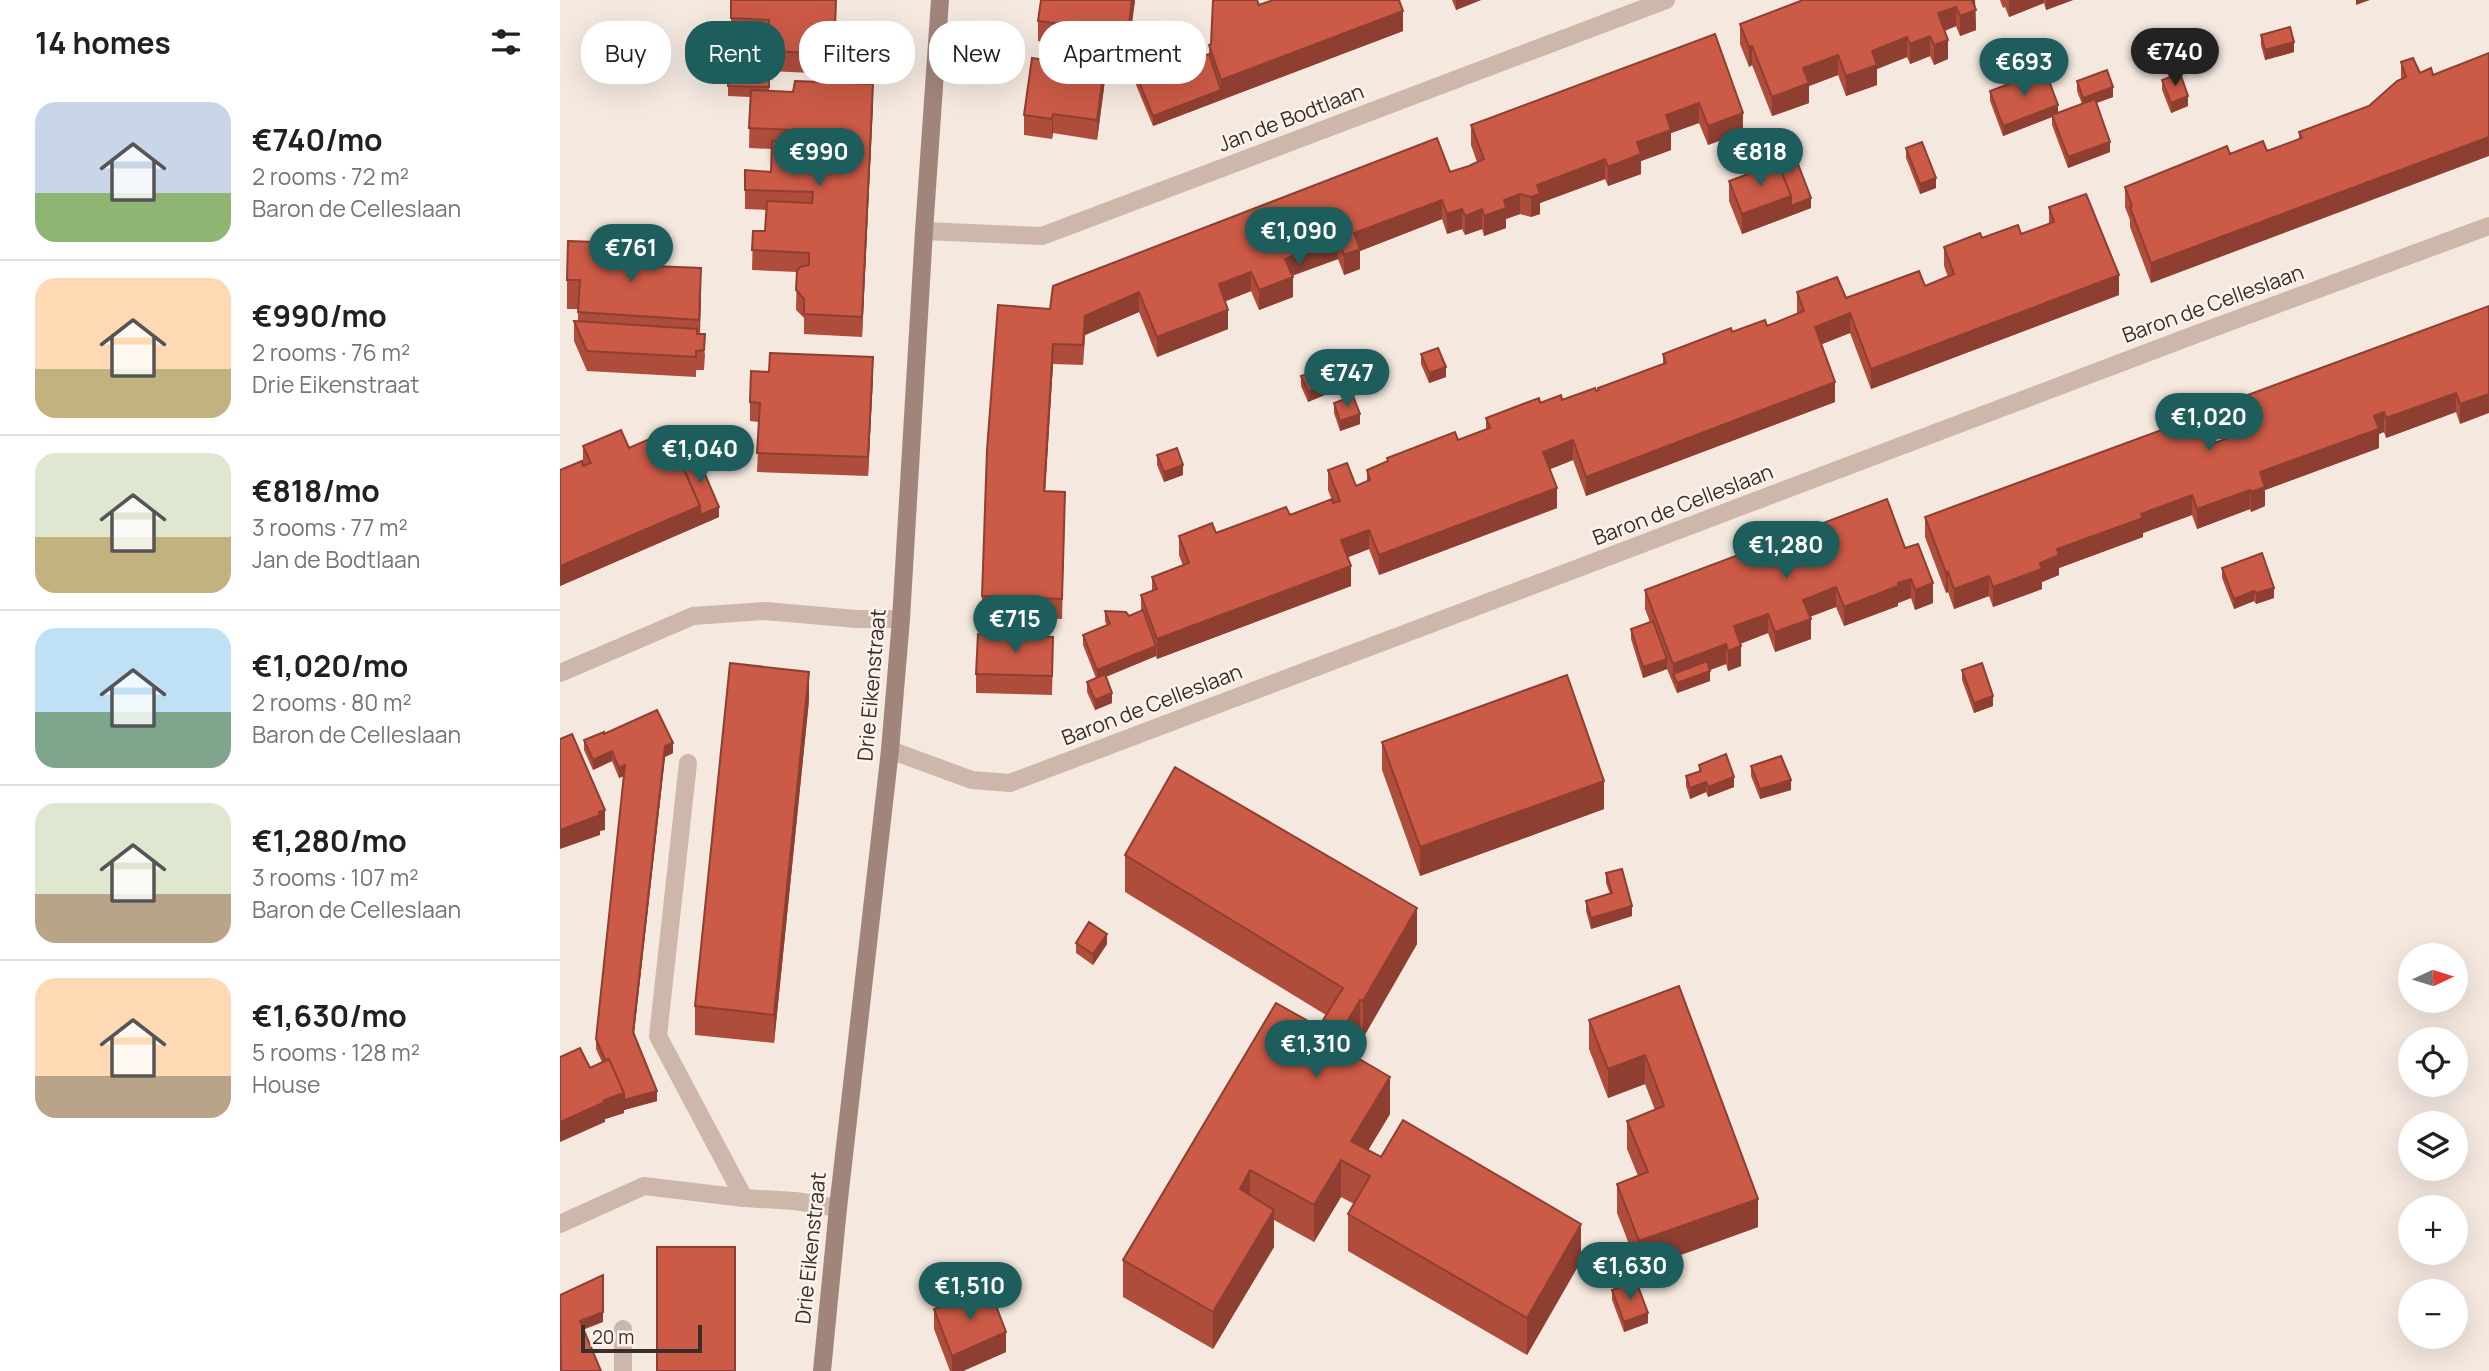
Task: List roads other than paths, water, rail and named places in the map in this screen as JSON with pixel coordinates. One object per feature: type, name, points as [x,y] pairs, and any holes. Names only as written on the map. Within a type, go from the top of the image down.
[{"type":"street","name":"Drie Eikenstraat","points":[[822,1371],[890,750],[901,619],[940,0]]},
{"type":"street","name":"Jan de Bodtlaan","points":[[924,230],[1042,236],[1666,0]]},
{"type":"street","name":"Baron de Celleslaan","points":[[890,750],[972,780],[1010,783],[2489,226]]},
{"type":"street","points":[[560,673],[693,616],[765,611],[857,619],[901,619]]},
{"type":"street","points":[[688,763],[658,1036],[744,1198]]},
{"type":"street","points":[[560,1224],[644,1186],[838,1208]]},
{"type":"street","points":[[623,1329],[623,1371]]}]
